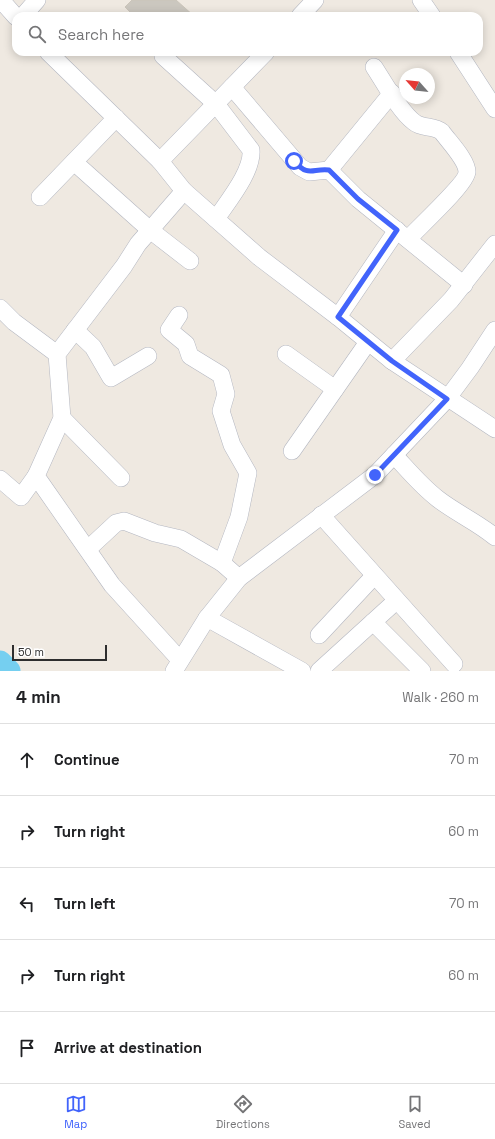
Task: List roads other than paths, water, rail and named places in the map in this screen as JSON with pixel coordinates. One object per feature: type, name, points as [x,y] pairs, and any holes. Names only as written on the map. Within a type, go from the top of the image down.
[{"type":"street","points":[[1,0],[12,12]]},
{"type":"street","points":[[26,12],[37,0]]},
{"type":"street","points":[[304,12],[315,0]]},
{"type":"street","points":[[421,0],[429,12]]},
{"type":"street","points":[[52,56],[160,161],[184,191],[259,257],[338,317],[392,361],[447,399],[495,429]]},
{"type":"street","points":[[163,56],[216,104],[251,150],[252,158],[248,168],[216,220]]},
{"type":"street","points":[[160,161],[262,56]]},
{"type":"street","points":[[461,56],[494,104]]},
{"type":"street","points":[[338,317],[402,235],[462,183],[467,171],[465,164],[442,132],[438,129],[420,126],[414,122],[392,94],[374,67]]},
{"type":"street","points":[[232,87],[300,167],[309,172],[329,170],[392,94]]},
{"type":"street","points":[[40,197],[116,118]]},
{"type":"street","points":[[74,162],[150,230],[190,262]]},
{"type":"street","points":[[329,170],[358,199],[464,285]]},
{"type":"street","points":[[0,479],[21,497],[36,476],[62,418],[56,354],[150,230],[184,191]]},
{"type":"street","points":[[392,361],[464,285],[495,244]]},
{"type":"street","points":[[0,308],[14,322],[56,354]]},
{"type":"street","points":[[179,315],[169,330],[186,344],[190,356],[221,375],[226,394],[221,411],[232,445],[248,473],[240,517],[222,563]]},
{"type":"street","points":[[75,330],[92,347],[111,378],[148,356]]},
{"type":"street","points":[[36,476],[88,549],[112,586],[177,666],[207,618],[239,578],[375,475],[447,399],[495,330]]},
{"type":"street","points":[[292,451],[368,342]]},
{"type":"street","points":[[286,354],[335,389]]},
{"type":"street","points":[[62,418],[121,478]]},
{"type":"street","points":[[394,455],[424,488],[455,511],[482,526],[495,537]]},
{"type":"street","points":[[321,515],[396,601],[454,664]]},
{"type":"street","points":[[88,549],[116,523],[124,521],[155,533],[181,539],[222,563],[239,578]]},
{"type":"street","points":[[319,635],[374,576]]},
{"type":"street","points":[[319,671],[396,601]]},
{"type":"street","points":[[207,618],[302,671]]},
{"type":"street","points":[[373,622],[422,671]]},
{"type":"waterway","points":[[0,662],[9,671]]}]
